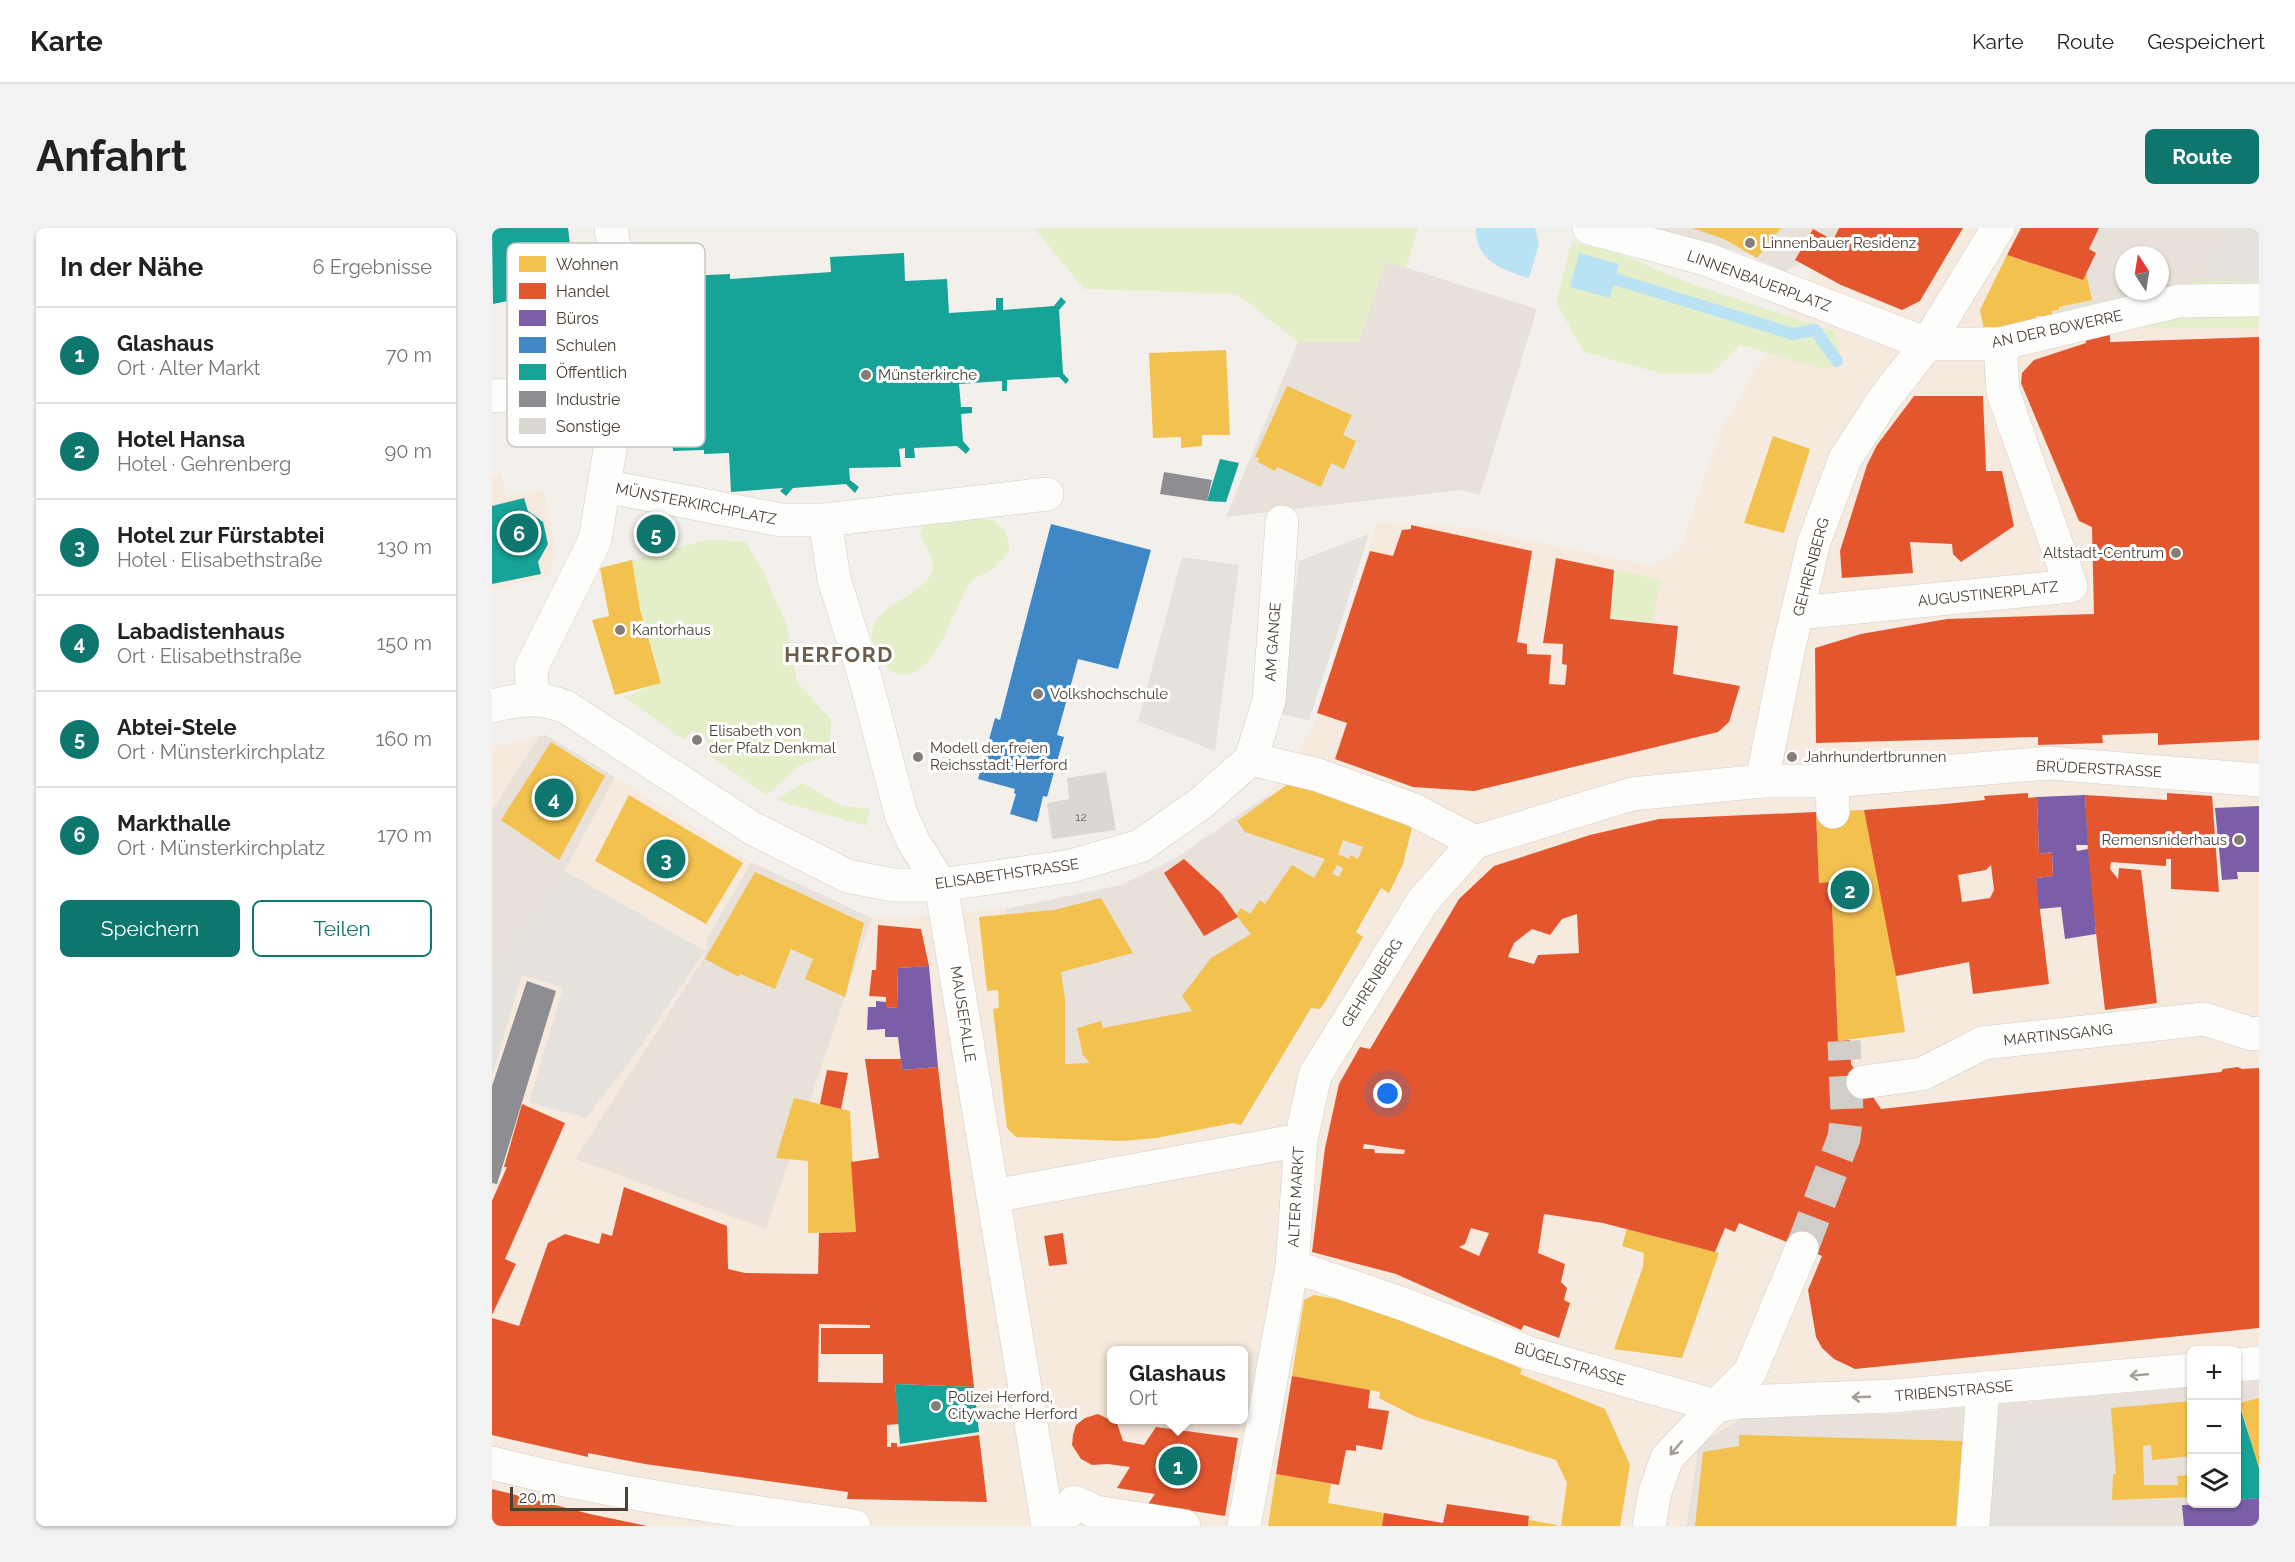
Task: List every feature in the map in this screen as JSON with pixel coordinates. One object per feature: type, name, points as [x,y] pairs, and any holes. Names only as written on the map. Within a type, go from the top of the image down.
[{"type":"street","name":"MÜNSTERKIRCHPLATZ","points":[[611,228],[613,243]]},
{"type":"street","name":"LINNENBAUERPLATZ","points":[[1589,228],[1706,259],[1927,344]]},
{"type":"street","name":"GEHRENBERG","points":[[1762,781],[1815,542],[1845,459],[1884,399],[1927,344],[1998,228]]},
{"type":"street","name":"AN DER BOWERRE","points":[[1927,344],[2000,344],[2179,301],[2259,300]]},
{"type":"street","name":"AUGUSTINERPLATZ","points":[[1798,614],[2070,586],[2003,392],[2000,344]]},
{"type":"street","name":"MÜNSTERKIRCHPLATZ","points":[[533,699],[531,668],[595,540],[610,447]]},
{"type":"street","name":"MÜNSTERKIRCHPLATZ","points":[[604,486],[781,520],[825,520],[1047,494]]},
{"type":"street","points":[[825,520],[834,579],[866,681],[901,814],[913,841],[941,885]]},
{"type":"street","name":"AM GANGE","points":[[1251,759],[1269,700],[1282,522]]},
{"type":"street","name":"ELISABETHSTRASSE","points":[[492,705],[533,699],[549,700],[566,707],[752,828],[847,876],[893,885],[941,885],[1071,866],[1140,846],[1200,804],[1251,759]]},
{"type":"street","points":[[1251,759],[1318,775],[1414,810],[1475,842],[1632,794],[1762,781]]},
{"type":"street","name":"BRÜDERSTRASSE","points":[[1762,781],[1832,796],[2049,764],[2259,780]]},
{"type":"street","name":"GEHRENBERG","points":[[1301,1140],[1315,1075],[1423,901],[1475,842]]},
{"type":"street","name":"MAUSEFALLE","points":[[941,885],[993,1196]]},
{"type":"street","name":"MARTINSGANG","points":[[1863,1082],[1922,1074],[1983,1043],[2204,1019],[2252,1034],[2259,1033]]},
{"type":"street","name":"ALTER MARKT","points":[[993,1196],[1301,1140],[1292,1266],[1244,1526]]},
{"type":"street","points":[[993,1196],[1048,1526]]},
{"type":"street","points":[[1649,1526],[1655,1492],[1667,1458],[1750,1372],[1802,1248]]},
{"type":"street","name":"BÜGELSTRASSE","points":[[1292,1266],[1406,1305],[1529,1353],[1716,1406]]},
{"type":"street","points":[[2241,1365],[2259,1363]]},
{"type":"street","name":"TRIBENSTRASSE","points":[[1716,1406],[1740,1402],[1892,1396],[2187,1370]]},
{"type":"street","points":[[1973,1526],[1983,1388]]},
{"type":"street","points":[[492,1463],[539,1475],[688,1503],[854,1526]]},
{"type":"street","points":[[1059,1526],[1074,1502],[1096,1512],[1184,1526]]},
{"type":"shaded area","points":[[1648,228],[1892,228],[1826,248],[1785,272],[1747,254]]},
{"type":"shaded area","points":[[1892,228],[2078,228],[2038,327],[2259,328],[2259,1380],[2241,1382],[2241,1346],[2187,1346],[2187,1387],[1892,1414],[1746,1415],[1699,1445],[1686,1526],[492,1526],[492,974],[565,871],[615,777],[751,862],[707,938],[705,956],[575,1159],[766,1229],[872,918],[1005,909],[1037,1117],[1216,1091],[1370,844],[1268,795],[1314,726],[1377,522],[1471,528],[1652,566],[1680,549],[1721,430],[1826,248]]},
{"type":"shaded area","points":[[2078,228],[2259,228],[2259,282],[2200,281],[2169,290],[2169,246],[2115,246],[2115,300],[2133,300],[2038,327]]},
{"type":"shaded area","points":[[2225,228],[2259,228],[2259,277],[2211,276]]},
{"type":"shaded area","points":[[1385,261],[1537,309],[1480,495],[1461,490],[1226,517],[1298,342],[1359,342]]},
{"type":"shaded area","points":[[501,474],[506,497],[543,489],[557,553],[548,576],[492,589],[492,476]]},
{"type":"shaded area","points":[[1369,534],[1309,720],[1279,714],[1299,561]]},
{"type":"shaded area","points":[[1182,557],[1239,565],[1215,751],[1138,721]]},
{"type":"shaded area","points":[[546,735],[615,777],[565,871],[492,974],[492,810],[539,736]]},
{"type":"shaded area","points":[[539,736],[492,810],[492,747]]},
{"type":"shaded area","points":[[1268,795],[1370,844],[1216,1091],[1037,1117],[1005,909],[1121,885],[1174,859]]},
{"type":"shaded area","points":[[751,862],[872,918],[766,1230],[575,1159],[705,956],[707,938]]},
{"type":"shaded area","points":[[565,871],[705,951],[634,1056],[586,1118],[529,1102],[563,988],[522,975],[492,1076],[492,974]]},
{"type":"shaded area","points":[[2259,1380],[2259,1526],[1686,1526],[1699,1445],[1746,1415],[1892,1414],[2187,1387],[2187,1508],[2241,1508],[2241,1382]]},
{"type":"shaded area","points":[[2109,1415],[2110,1526],[1992,1526],[1997,1454],[2008,1454],[2011,1422]]},
{"type":"green space","points":[[1034,228],[1418,228],[1406,268],[1385,262],[1359,342],[1298,342],[1237,294],[1084,289]]},
{"type":"green space","points":[[1572,242],[1615,252],[1692,284],[1835,332],[1842,365],[1823,369],[1740,345],[1713,373],[1664,374],[1584,352],[1556,303]]},
{"type":"green space","points":[[2200,281],[2259,282],[2259,328],[2038,327],[2133,300],[2169,300],[2169,290]]},
{"type":"green space","points":[[950,517],[993,520],[1006,532],[1010,551],[994,568],[971,582],[945,635],[929,661],[920,670],[909,674],[895,673],[887,668],[874,646],[872,631],[877,619],[887,609],[924,583],[932,572],[933,563],[919,534],[926,521]]},
{"type":"green space","points":[[706,540],[745,541],[763,571],[787,626],[797,682],[831,719],[829,755],[800,765],[767,795],[704,752],[708,745],[704,733],[692,731],[684,740],[624,697],[661,682],[640,609],[632,560]]},
{"type":"green space","points":[[1614,570],[1661,579],[1652,622],[1610,619]]},
{"type":"green space","points":[[802,783],[842,806],[870,809],[866,826],[776,800]]},
{"type":"water","points":[[1476,228],[1535,228],[1539,244],[1529,278],[1500,267],[1485,256],[1480,249]]},
{"type":"water","points":[[1579,253],[1619,264],[1610,298],[1570,287]]},
{"type":"building: Wohnen","name":"Linnenbauer Residenz","points":[[1692,228],[1781,228],[1757,258],[1724,239]]},
{"type":"building: Wohnen","points":[[2007,255],[2083,280],[2086,273],[2092,300],[2059,307],[2059,310],[2052,311],[2052,316],[2036,316],[2037,327],[1984,329],[1980,310]]},
{"type":"building: Wohnen","points":[[1226,350],[1230,435],[1202,435],[1202,446],[1181,448],[1181,437],[1153,438],[1149,353]]},
{"type":"building: Wohnen","points":[[1287,386],[1352,415],[1343,435],[1356,441],[1344,469],[1331,463],[1321,487],[1277,467],[1275,471],[1258,462],[1259,458],[1255,457]]},
{"type":"building: Wohnen","points":[[1773,436],[1810,449],[1784,533],[1744,523]]},
{"type":"building: Wohnen","name":"Kantorhaus","points":[[632,560],[640,609],[661,683],[615,695],[592,620],[609,616],[600,568]]},
{"type":"building: Wohnen","points":[[551,742],[605,776],[559,860],[501,820]]},
{"type":"building: Wohnen","points":[[1301,782],[1413,823],[1403,864],[1389,893],[1381,888],[1356,932],[1363,937],[1325,1002],[1320,1009],[1311,1008],[1241,1125],[1233,1123],[1156,1138],[1123,1141],[1016,1137],[1007,1128],[993,1009],[999,1008],[998,990],[987,991],[979,917],[1054,910],[1101,898],[1133,953],[1061,972],[1065,999],[1065,1064],[1090,1063],[1083,1055],[1077,1028],[1101,1021],[1103,1028],[1192,1011],[1182,996],[1211,958],[1251,934],[1236,915],[1241,908],[1250,914],[1260,900],[1265,904],[1292,865],[1314,878],[1325,859],[1245,832],[1237,821],[1288,784]],"holes":[[[1343,840],[1363,847],[1358,859],[1351,855],[1349,859],[1338,854]],[[1337,865],[1343,868],[1339,877],[1332,874]]]},
{"type":"building: Wohnen","points":[[629,795],[743,863],[706,924],[595,861]]},
{"type":"building: Wohnen","points":[[1864,810],[1886,913],[1905,1032],[1838,1041],[1831,882],[1819,883],[1816,812]]},
{"type":"building: Wohnen","points":[[755,872],[864,923],[845,997],[805,979],[813,959],[791,949],[775,989],[740,974],[739,977],[705,959]]},
{"type":"building: Wohnen","points":[[794,1098],[850,1111],[856,1232],[808,1233],[808,1161],[776,1158]]},
{"type":"building: Wohnen","points":[[1627,1229],[1719,1253],[1682,1358],[1614,1349],[1643,1267],[1644,1253],[1622,1246]]},
{"type":"building: Wohnen","points":[[1314,1295],[1335,1299],[1337,1295],[1380,1308],[1522,1369],[1520,1374],[1605,1409],[1630,1465],[1620,1526],[1561,1526],[1567,1483],[1556,1460],[1416,1417],[1379,1398],[1380,1392],[1292,1376],[1304,1300]]},
{"type":"building: Wohnen","points":[[2259,1398],[2259,1466],[2241,1406],[2241,1403]]},
{"type":"building: Wohnen","points":[[2187,1401],[2187,1456],[2152,1460],[2151,1445],[2143,1446],[2144,1485],[2178,1485],[2177,1476],[2187,1475],[2187,1497],[2112,1500],[2113,1474],[2116,1474],[2111,1408]]},
{"type":"building: Wohnen","points":[[1739,1435],[1963,1441],[1956,1526],[1695,1526],[1703,1452],[1739,1446]]},
{"type":"building: Wohnen","points":[[1276,1474],[1331,1484],[1328,1503],[1384,1513],[1382,1526],[1268,1526]]},
{"type":"building: Wohnen","points":[[1529,1520],[1557,1525],[1557,1526],[1528,1526]]},
{"type":"building: Handel","points":[[1839,228],[1963,228],[1920,301],[1902,310],[1841,285],[1795,260],[1813,229],[1833,240]]},
{"type":"building: Handel","points":[[2021,228],[2099,228],[2089,249],[2096,253],[2083,280],[2007,255]]},
{"type":"building: Handel","name":"Altstadt-Centrum","points":[[2110,335],[2110,342],[2259,337],[2259,740],[2158,745],[2158,733],[2102,735],[2103,743],[2038,745],[2038,737],[1816,743],[1815,648],[1861,634],[1947,619],[2094,614],[2092,527],[2079,521],[2021,383],[2022,373],[2034,360],[2086,343],[2086,337]]},
{"type":"building: Handel","points":[[1914,396],[1983,396],[1986,471],[2002,471],[2014,526],[1961,562],[1953,554],[1952,544],[1910,542],[1913,573],[1842,578],[1840,551],[1867,465],[1877,445]]},
{"type":"building: Handel","points":[[1411,525],[1532,551],[1517,642],[1527,644],[1527,654],[1551,655],[1549,684],[1565,685],[1567,665],[1562,664],[1563,644],[1543,643],[1556,558],[1614,570],[1610,619],[1678,626],[1673,674],[1740,686],[1729,722],[1718,732],[1474,791],[1413,787],[1335,759],[1347,723],[1317,713],[1370,551],[1393,556],[1402,530],[1411,529]]},
{"type":"building: Handel","points":[[2028,793],[2028,798],[2037,797],[2039,854],[2052,852],[2053,876],[2036,878],[2049,984],[1973,994],[1969,962],[1896,976],[1864,810],[1985,800],[1984,796]],"holes":[[[1991,865],[1994,890],[1990,898],[1962,902],[1958,875],[1986,870]]]},
{"type":"building: Handel","points":[[2167,793],[2212,796],[2219,892],[2171,889],[2171,859],[2166,859],[2166,866],[2111,862],[2110,869],[2118,879],[2119,868],[2141,870],[2157,1003],[2105,1010],[2089,873],[2085,795],[2167,800]]},
{"type":"building: Handel","points":[[1816,812],[1819,883],[1831,882],[1838,1041],[1850,1040],[1851,1064],[1881,1109],[2221,1072],[2223,1069],[2238,1067],[2242,1069],[2259,1068],[2259,1328],[1855,1369],[1834,1359],[1822,1348],[1816,1337],[1808,1290],[1822,1256],[1739,1223],[1735,1232],[1725,1228],[1715,1252],[1603,1223],[1544,1214],[1538,1253],[1565,1264],[1561,1282],[1567,1288],[1564,1300],[1570,1303],[1559,1338],[1524,1325],[1521,1330],[1396,1274],[1312,1252],[1325,1148],[1339,1084],[1360,1047],[1370,1049],[1459,899],[1494,866],[1590,835],[1659,819]],"holes":[[[1577,914],[1579,953],[1538,955],[1534,964],[1508,957],[1514,943],[1532,929],[1550,935],[1562,919]],[[1364,1144],[1405,1150],[1404,1154],[1375,1153],[1374,1149],[1363,1149]],[[1471,1228],[1489,1233],[1479,1256],[1459,1247],[1465,1244]]]},
{"type":"building: Handel","points":[[1184,859],[1221,893],[1238,917],[1204,936],[1164,873]]},
{"type":"building: Handel","points":[[878,925],[921,929],[929,966],[898,968],[897,1008],[886,1007],[886,997],[869,996],[872,970],[876,970]]},
{"type":"building: Handel","points":[[865,1059],[901,1059],[902,1070],[938,1067],[974,1387],[895,1384],[899,1424],[887,1425],[887,1447],[891,1447],[891,1443],[897,1443],[897,1447],[979,1435],[987,1502],[847,1499],[848,1492],[645,1464],[588,1453],[588,1457],[492,1435],[492,1318],[519,1326],[548,1243],[565,1234],[599,1244],[602,1233],[612,1236],[624,1187],[727,1226],[728,1269],[745,1273],[818,1274],[819,1233],[856,1232],[851,1162],[879,1158]],"holes":[[[819,1324],[870,1325],[870,1328],[821,1328],[821,1354],[883,1354],[883,1383],[818,1382]]]},
{"type":"building: Handel","points":[[827,1070],[848,1073],[841,1109],[820,1104]]},
{"type":"building: Handel","points":[[522,1104],[565,1123],[505,1259],[516,1264],[492,1315],[492,1201],[507,1167],[504,1167]]},
{"type":"building: Handel","points":[[1063,1233],[1067,1264],[1049,1266],[1044,1236]]},
{"type":"building: Handel","points":[[1292,1376],[1370,1390],[1368,1408],[1389,1411],[1382,1450],[1356,1445],[1356,1451],[1346,1450],[1339,1485],[1276,1474]]},
{"type":"building: Handel","points":[[1098,1414],[1107,1418],[1107,1424],[1117,1424],[1123,1441],[1144,1445],[1156,1427],[1238,1438],[1225,1516],[1148,1504],[1155,1494],[1117,1488],[1130,1467],[1108,1464],[1092,1465],[1081,1459],[1072,1445],[1076,1425],[1085,1418]]},
{"type":"building: Handel","points":[[492,1489],[590,1514],[647,1526],[492,1526]]},
{"type":"building: Handel","points":[[1447,1504],[1529,1516],[1528,1526],[1382,1526],[1384,1513],[1443,1523]]},
{"type":"building: Büros","points":[[2085,795],[2088,845],[2076,845],[2077,851],[2088,849],[2096,934],[2065,939],[2061,907],[2039,909],[2036,878],[2053,876],[2052,852],[2039,854],[2037,797]]},
{"type":"building: Büros","name":"Remensniderhaus","points":[[2259,806],[2259,872],[2237,872],[2238,879],[2222,880],[2215,808]]},
{"type":"building: Büros","points":[[929,966],[938,1067],[902,1070],[898,1037],[885,1037],[885,1029],[867,1030],[868,1007],[876,1007],[876,1001],[886,1002],[886,1007],[897,1008],[898,968]]},
{"type":"building: Büros","points":[[2259,1498],[2259,1526],[2184,1526],[2182,1505],[2187,1505],[2187,1508],[2241,1508],[2241,1500]]},
{"type":"building: Schulen","name":"Volkshochschule","points":[[1051,524],[1151,550],[1118,669],[1078,659],[1057,735],[1064,737],[1047,797],[1043,796],[1037,822],[1010,814],[1016,794],[1015,789],[978,779],[995,718],[1000,720]]},
{"type":"building: Öffentlich","points":[[492,228],[568,228],[570,243],[507,243],[507,301],[493,304]]},
{"type":"building: Öffentlich","name":"Münsterkirche","points":[[904,253],[905,281],[947,279],[949,313],[996,310],[996,298],[1003,298],[1003,310],[1054,306],[1061,297],[1066,302],[1059,310],[1063,373],[1069,380],[1066,384],[1059,377],[1007,380],[1007,391],[1002,391],[1002,381],[959,384],[961,407],[972,407],[972,413],[961,414],[963,441],[970,449],[966,454],[957,446],[914,448],[915,458],[905,458],[905,448],[899,449],[901,467],[849,468],[850,480],[859,487],[855,493],[846,484],[793,488],[786,496],[780,491],[783,488],[731,492],[729,453],[704,454],[704,450],[673,451],[673,447],[705,447],[705,275],[730,274],[730,279],[831,272],[830,257]]},
{"type":"building: Öffentlich","points":[[1220,459],[1239,463],[1226,502],[1207,501]]},
{"type":"building: Öffentlich","points":[[524,498],[528,511],[543,522],[548,544],[538,562],[541,574],[492,584],[492,506]]},
{"type":"building: Öffentlich","name":"Polizei Herford, Citywache Herford","points":[[895,1384],[974,1387],[979,1432],[900,1444]]},
{"type":"building: Öffentlich","points":[[2241,1410],[2259,1468],[2259,1498],[2241,1500]]},
{"type":"building: Industrie","points":[[1164,472],[1212,480],[1207,501],[1160,494]]},
{"type":"building: Industrie","points":[[527,981],[556,991],[497,1184],[492,1183],[492,1086]]},
{"type":"building: Sonstige","points":[[1106,772],[1116,830],[1052,839],[1047,803],[1069,799],[1067,778]]},
{"type":"waterway","points":[[1615,279],[1793,334],[1815,330],[1837,361]]},
{"type":"tunnel","points":[[1802,1248],[1844,1138],[1847,1113],[1844,1041]]},
{"type":"place","name":"Linnenbauer Residenz","points":[[1750,243]]},
{"type":"place","name":"Münsterkirche","points":[[866,375]]},
{"type":"place","name":"Markthalle","points":[[519,533]]},
{"type":"place","name":"Abtei-Stele","points":[[656,534]]},
{"type":"place","name":"Altstadt-Centrum","points":[[2176,553]]},
{"type":"place","name":"Kantorhaus","points":[[620,630]]},
{"type":"place","name":"Volkshochschule","points":[[1038,694]]},
{"type":"place","name":"Elisabeth von der Pfalz Denkmal","points":[[697,740]]},
{"type":"place","name":"Modell der freien Reichsstadt Herford","points":[[918,757]]},
{"type":"place","name":"Jahrhundertbrunnen","points":[[1792,757]]},
{"type":"place","name":"Labadistenhaus","points":[[554,798]]},
{"type":"place","name":"Remensniderhaus","points":[[2239,840]]},
{"type":"place","name":"Hotel zur Fürstabtei","points":[[666,859]]},
{"type":"place","name":"Hotel Hansa","points":[[1850,890]]},
{"type":"place","name":"Polizei Herford, Citywache Herford","points":[[936,1406]]},
{"type":"place","name":"Glashaus","points":[[1178,1466]]},
{"type":"district","name":"HERFORD","points":[[839,655]]}]
